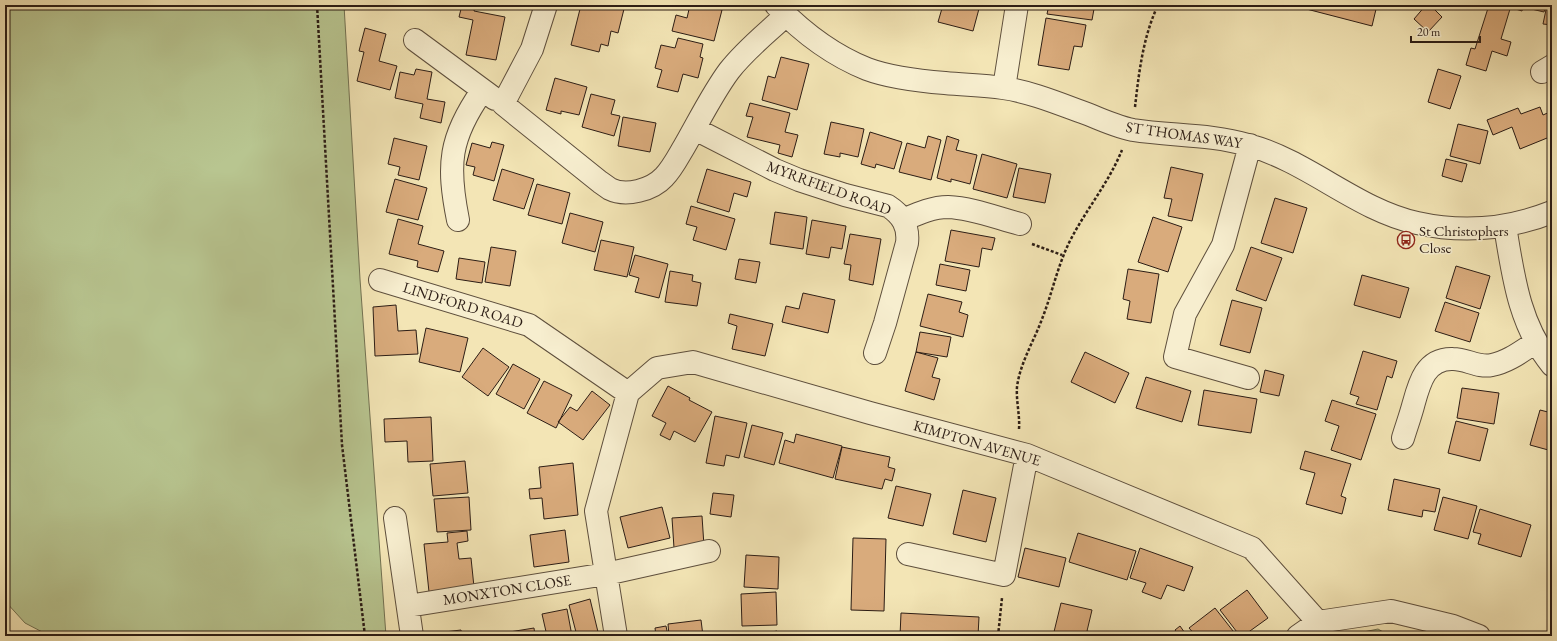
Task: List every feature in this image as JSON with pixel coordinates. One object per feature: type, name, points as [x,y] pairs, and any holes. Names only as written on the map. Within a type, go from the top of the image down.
[{"type":"street","points":[[503,104],[532,49],[546,5]]},
{"type":"street","points":[[1004,88],[1016,5]]},
{"type":"street","points":[[415,40],[482,91],[503,104],[600,182],[619,192],[640,190],[653,185],[664,177],[675,162],[730,70],[758,40],[781,10]]},
{"type":"street","name":"ST THOMAS WAY","points":[[781,10],[807,34],[827,48],[849,61],[868,69],[916,80],[1004,88],[1061,104],[1130,129],[1202,136],[1250,145],[1306,170],[1389,215],[1416,223],[1461,228],[1505,226],[1523,222],[1552,212]]},
{"type":"street","points":[[458,220],[451,178],[454,148],[462,123],[482,91]]},
{"type":"street","name":"MYRRFIELD ROAD","points":[[695,129],[775,170],[799,180],[845,195],[888,206],[903,220],[908,235],[907,243],[885,323],[875,353]]},
{"type":"street","points":[[1248,378],[1175,357],[1185,314],[1223,245],[1250,145]]},
{"type":"street","points":[[903,220],[918,213],[947,207],[970,211],[1020,224]]},
{"type":"street","points":[[1505,226],[1519,301],[1536,342],[1552,365]]},
{"type":"street","name":"LINDFORD ROAD","points":[[380,280],[529,325],[628,393]]},
{"type":"street","points":[[1403,438],[1419,383],[1423,374],[1430,367],[1438,362],[1453,359],[1484,366],[1502,363],[1536,342]]},
{"type":"street","name":"KIMPTON AVENUE","points":[[628,393],[657,368],[693,362],[870,413],[1021,453],[1252,548],[1318,622]]},
{"type":"street","points":[[616,636],[596,511],[628,393]]},
{"type":"street","points":[[908,554],[1004,575],[1021,453]]},
{"type":"street","points":[[395,518],[412,636]]},
{"type":"street","points":[[606,574],[709,551]]},
{"type":"street","name":"MONXTON CLOSE","points":[[408,606],[606,574]]},
{"type":"street","points":[[1298,636],[1318,622],[1391,611],[1424,628],[1453,626],[1479,636]]},
{"type":"path","points":[[317,5],[342,445],[365,636]]},
{"type":"path","points":[[1021,453],[1016,399],[1017,385],[1047,304],[1062,255],[1119,159],[1130,129],[1135,108],[1143,51],[1150,23],[1158,5]]},
{"type":"path","points":[[998,636],[1004,575]]},
{"type":"green space","points":[[5,5],[344,5],[360,279],[386,636],[50,636],[25,623],[5,601]]},
{"type":"green space","points":[[1378,629],[1390,636],[1346,636],[1349,635]]},
{"type":"building","points":[[462,5],[475,5],[474,11],[505,17],[496,60],[466,55],[473,20],[459,17]]},
{"type":"building","points":[[487,5],[508,5],[507,9]]},
{"type":"building","points":[[581,5],[625,5],[618,33],[611,31],[608,46],[601,44],[599,52],[571,45]]},
{"type":"building","points":[[690,5],[702,5],[722,10],[714,41],[672,31],[676,15],[687,18]]},
{"type":"building","points":[[943,5],[980,5],[973,31],[938,22]]},
{"type":"building","points":[[1049,5],[1083,5],[1083,7],[1094,9],[1092,20],[1047,14]]},
{"type":"building","points":[[1291,5],[1377,5],[1372,26]]},
{"type":"building","points":[[1426,5],[1430,5],[1442,17],[1428,32],[1414,19]]},
{"type":"building","points":[[1489,5],[1496,5],[1510,9],[1501,39],[1511,42],[1507,56],[1492,51],[1486,71],[1466,65],[1471,48],[1475,49]]},
{"type":"building","points":[[1509,5],[1546,5],[1544,12],[1523,7],[1522,11],[1509,7]]},
{"type":"building","points":[[1547,5],[1552,5],[1552,25],[1543,24]]},
{"type":"building","points":[[1046,18],[1086,25],[1082,47],[1074,46],[1069,70],[1038,65]]},
{"type":"building","points":[[365,28],[386,34],[379,61],[397,66],[390,90],[357,81],[364,52],[359,51]]},
{"type":"building","points":[[678,38],[703,44],[700,57],[703,58],[698,78],[683,74],[678,92],[657,87],[662,70],[655,68],[661,45],[675,48]]},
{"type":"building","points":[[781,57],[809,64],[797,110],[762,100],[768,76],[775,78]]},
{"type":"building","points":[[416,69],[432,72],[427,99],[445,102],[441,123],[420,118],[423,104],[395,98],[400,72],[414,75]]},
{"type":"building","points":[[1438,69],[1461,76],[1450,109],[1428,102]]},
{"type":"building","points":[[555,78],[587,87],[579,115],[561,111],[561,114],[546,110]]},
{"type":"building","points":[[591,94],[615,100],[611,114],[620,116],[614,136],[582,127]]},
{"type":"building","points":[[750,103],[790,113],[785,132],[798,135],[792,157],[778,153],[780,145],[747,137],[753,117],[746,116]]},
{"type":"building","points":[[1540,107],[1543,115],[1552,111],[1552,136],[1520,149],[1512,127],[1493,135],[1487,120],[1518,108],[1521,114]]},
{"type":"building","points":[[623,117],[656,123],[650,152],[618,146]]},
{"type":"building","points":[[831,122],[864,129],[858,157],[840,153],[840,157],[824,154]]},
{"type":"building","points":[[1458,124],[1488,131],[1480,164],[1450,156]]},
{"type":"building","points":[[870,132],[902,142],[894,169],[876,164],[875,168],[861,164]]},
{"type":"building","points":[[928,136],[941,140],[931,180],[899,172],[907,143],[925,148]]},
{"type":"building","points":[[947,136],[959,140],[956,150],[977,155],[970,184],[951,179],[951,182],[937,178]]},
{"type":"building","points":[[394,138],[427,146],[419,180],[398,175],[400,167],[388,164]]},
{"type":"building","points":[[492,142],[504,145],[494,181],[473,175],[475,167],[466,165],[472,143],[490,148]]},
{"type":"building","points":[[982,154],[1017,164],[1007,198],[973,189]]},
{"type":"building","points":[[1446,159],[1467,164],[1462,182],[1442,176]]},
{"type":"building","points":[[1171,167],[1203,174],[1192,221],[1168,216],[1172,199],[1164,198]]},
{"type":"building","points":[[1019,168],[1051,174],[1045,203],[1013,197]]},
{"type":"building","points":[[502,169],[534,179],[524,209],[493,200]]},
{"type":"building","points":[[707,169],[751,182],[747,197],[734,193],[729,212],[697,202]]},
{"type":"building","points":[[395,179],[427,188],[418,220],[386,212]]},
{"type":"building","points":[[537,184],[570,193],[562,224],[528,215]]},
{"type":"building","points":[[1275,198],[1307,208],[1293,253],[1261,243]]},
{"type":"building","points":[[691,206],[735,219],[726,250],[693,240],[697,227],[686,224]]},
{"type":"building","points":[[775,212],[807,217],[803,249],[770,244]]},
{"type":"building","points":[[570,213],[603,222],[595,252],[562,243]]},
{"type":"building","points":[[1153,217],[1182,227],[1168,272],[1138,262]]},
{"type":"building","points":[[398,219],[423,226],[418,244],[444,251],[438,272],[417,267],[418,261],[389,254]]},
{"type":"building","points":[[812,220],[846,226],[842,249],[831,247],[829,258],[806,254]]},
{"type":"building","points":[[951,230],[995,238],[992,250],[982,248],[979,267],[945,261]]},
{"type":"building","points":[[850,234],[881,239],[873,285],[849,280],[851,265],[844,264]]},
{"type":"building","points":[[601,240],[634,247],[627,277],[594,270]]},
{"type":"building","points":[[491,247],[516,251],[510,286],[485,282]]},
{"type":"building","points":[[1251,247],[1282,258],[1266,301],[1236,290]]},
{"type":"building","points":[[635,255],[668,264],[659,298],[635,292],[639,278],[629,275]]},
{"type":"building","points":[[459,258],[485,262],[482,283],[456,279]]},
{"type":"building","points":[[739,259],[760,262],[756,283],[735,279]]},
{"type":"building","points":[[940,264],[970,270],[966,291],[936,285]]},
{"type":"building","points":[[1456,266],[1490,276],[1480,309],[1446,298]]},
{"type":"building","points":[[1128,269],[1159,274],[1151,323],[1127,319],[1130,301],[1123,299]]},
{"type":"building","points":[[670,271],[693,275],[692,281],[701,283],[697,306],[665,302]]},
{"type":"building","points":[[1362,275],[1409,288],[1400,318],[1354,305]]},
{"type":"building","points":[[803,293],[835,300],[828,333],[782,322],[786,306],[799,309]]},
{"type":"building","points":[[928,294],[962,302],[959,312],[968,315],[963,337],[920,326]]},
{"type":"building","points":[[1232,300],[1262,308],[1250,353],[1220,345]]},
{"type":"building","points":[[1445,302],[1479,313],[1470,342],[1435,331]]},
{"type":"building","points":[[396,305],[398,331],[416,330],[418,354],[375,356],[373,307]]},
{"type":"building","points":[[730,314],[773,324],[765,356],[732,349],[737,326],[728,323]]},
{"type":"building","points":[[426,328],[468,338],[460,372],[419,362]]},
{"type":"building","points":[[920,332],[951,337],[947,357],[916,352]]},
{"type":"building","points":[[483,348],[509,367],[488,396],[462,377]]},
{"type":"building","points":[[1363,351],[1397,361],[1392,378],[1387,376],[1377,410],[1356,404],[1359,397],[1350,394]]},
{"type":"building","points":[[916,352],[938,358],[932,377],[940,379],[934,400],[905,391]]},
{"type":"building","points":[[1085,352],[1129,373],[1115,403],[1071,382]]},
{"type":"building","points":[[513,364],[540,379],[524,409],[496,394]]},
{"type":"building","points":[[1265,370],[1284,375],[1279,396],[1260,392]]},
{"type":"building","points":[[1146,377],[1191,391],[1182,422],[1136,408]]},
{"type":"building","points":[[544,381],[572,395],[556,428],[527,413]]},
{"type":"building","points":[[668,386],[690,398],[689,400],[712,412],[695,442],[674,431],[670,440],[660,435],[666,423],[652,416]]},
{"type":"building","points":[[1462,388],[1499,393],[1494,424],[1457,418]]},
{"type":"building","points":[[1204,390],[1257,399],[1251,433],[1198,425]]},
{"type":"building","points":[[592,391],[610,405],[583,440],[558,422],[570,407],[577,411]]},
{"type":"building","points":[[1332,400],[1376,414],[1361,460],[1331,450],[1339,426],[1325,421]]},
{"type":"building","points":[[1540,410],[1552,413],[1552,451],[1530,445]]},
{"type":"building","points":[[715,416],[747,423],[739,458],[726,455],[724,466],[706,463]]},
{"type":"building","points":[[431,417],[433,461],[408,462],[407,441],[385,442],[384,419]]},
{"type":"building","points":[[1456,421],[1488,429],[1480,461],[1448,453]]},
{"type":"building","points":[[752,425],[783,433],[774,465],[744,457]]},
{"type":"building","points":[[796,434],[842,446],[833,478],[779,463],[785,440],[794,443]]},
{"type":"building","points":[[842,447],[890,457],[888,467],[895,469],[892,481],[885,479],[882,489],[835,479]]},
{"type":"building","points":[[1305,451],[1351,464],[1341,496],[1346,498],[1342,514],[1306,504],[1315,473],[1300,469]]},
{"type":"building","points":[[465,461],[468,493],[433,496],[430,464]]},
{"type":"building","points":[[573,463],[578,515],[544,519],[542,498],[530,499],[529,489],[541,488],[539,467]]},
{"type":"building","points":[[1394,479],[1440,489],[1435,512],[1423,510],[1422,517],[1388,510]]},
{"type":"building","points":[[896,486],[931,494],[923,526],[888,518]]},
{"type":"building","points":[[963,490],[996,498],[986,542],[953,534]]},
{"type":"building","points":[[713,493],[734,495],[731,517],[710,514]]},
{"type":"building","points":[[469,497],[471,530],[437,532],[434,499]]},
{"type":"building","points":[[1443,497],[1477,506],[1468,539],[1434,530]]},
{"type":"building","points":[[662,507],[670,538],[628,548],[620,517]]},
{"type":"building","points":[[1480,509],[1531,525],[1521,557],[1478,544],[1481,534],[1473,532]]},
{"type":"building","points":[[702,516],[704,546],[674,548],[672,518]]},
{"type":"building","points":[[565,530],[569,562],[534,567],[530,535]]},
{"type":"building","points":[[467,531],[468,541],[457,543],[459,559],[471,558],[474,587],[429,592],[424,544],[448,542],[447,533]]},
{"type":"building","points":[[1078,533],[1136,551],[1127,580],[1069,562]]},
{"type":"building","points":[[853,538],[886,539],[884,611],[851,610]]},
{"type":"building","points":[[1025,548],[1066,558],[1059,587],[1018,577]]},
{"type":"building","points":[[1140,548],[1193,567],[1184,591],[1167,585],[1161,599],[1142,592],[1146,583],[1130,578]]},
{"type":"building","points":[[746,555],[779,557],[778,589],[744,587]]},
{"type":"building","points":[[1247,590],[1268,618],[1243,636],[1240,636],[1220,610]]},
{"type":"building","points":[[776,592],[777,625],[742,626],[741,594]]},
{"type":"building","points":[[1552,593],[1552,615],[1548,615]]},
{"type":"building","points":[[590,599],[598,632],[584,636],[577,636],[569,605]]},
{"type":"building","points":[[1061,603],[1092,610],[1087,631],[1094,633],[1094,636],[1053,636]]},
{"type":"building","points":[[1215,608],[1237,636],[1196,636],[1189,628]]},
{"type":"building","points":[[567,609],[572,636],[547,636],[542,614]]},
{"type":"building","points":[[901,613],[979,617],[978,636],[900,636]]},
{"type":"building","points":[[701,620],[703,636],[669,636],[668,624]]},
{"type":"building","points":[[666,626],[668,636],[656,636],[655,628]]},
{"type":"building","points":[[1180,626],[1187,636],[1179,636],[1175,630]]},
{"type":"building","points":[[534,628],[535,636],[497,636],[497,634]]},
{"type":"building","points":[[461,630],[462,636],[428,636],[428,634]]},
{"type":"building","points":[[777,631],[778,636],[750,636]]},
{"type":"place","name":"St Christophers Close","points":[[1406,240]]}]
